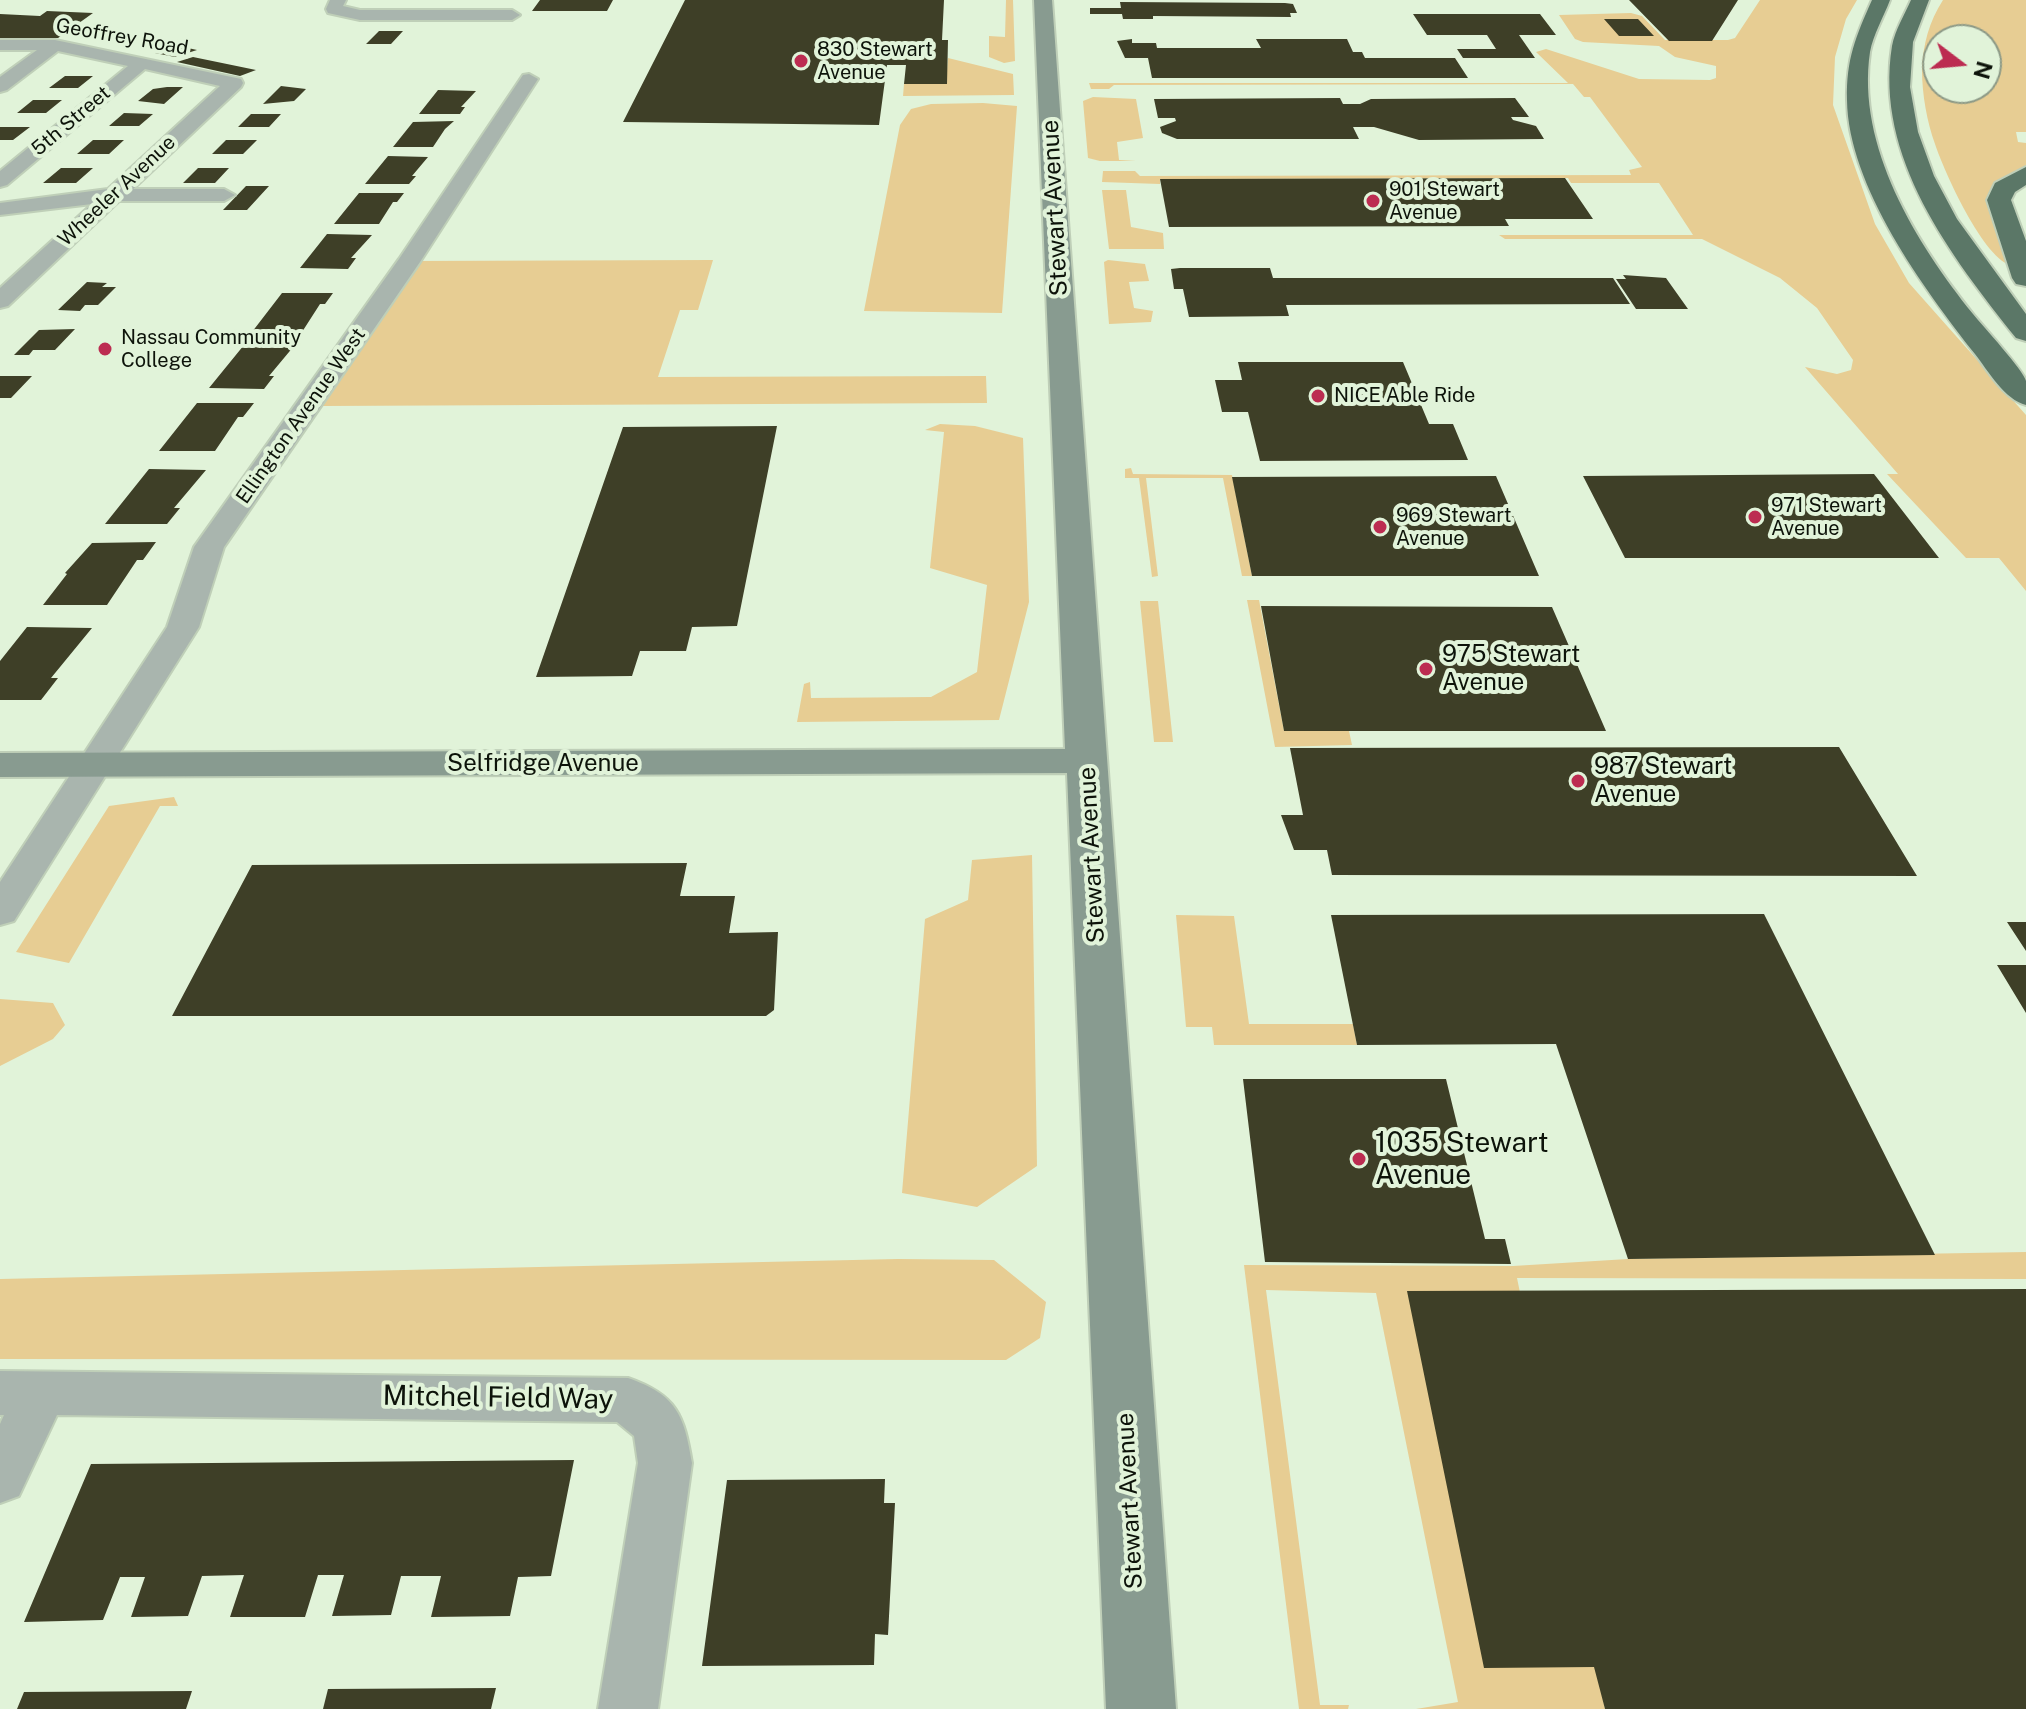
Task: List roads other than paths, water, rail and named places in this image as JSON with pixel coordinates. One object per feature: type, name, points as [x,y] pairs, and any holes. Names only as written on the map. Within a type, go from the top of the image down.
[{"type":"highway","points":[[1881,0],[1864,37],[1858,72],[1860,111],[1879,180],[1906,235],[1932,276],[1974,335],[2026,396]]},
{"type":"highway","points":[[1920,0],[1906,30],[1900,74],[1903,114],[1912,148],[1949,227],[1981,275],[2026,332]]},
{"type":"highway","points":[[2026,174],[2004,188],[1999,200],[2026,278]]},
{"type":"main road","name":"Stewart Avenue","points":[[1043,0],[1141,1709]]},
{"type":"main road","name":"Selfridge Avenue","points":[[0,765],[1087,761]]},
{"type":"street","points":[[338,0],[334,9],[360,15],[512,15]]},
{"type":"street","name":"Geoffrey Road","points":[[0,45],[55,45],[234,83]]},
{"type":"street","points":[[0,86],[55,45]]},
{"type":"street","name":"5th Street","points":[[0,181],[143,62]]},
{"type":"street","name":"Ellington Avenue West","points":[[0,912],[183,627],[209,547],[409,262],[529,79]]},
{"type":"street","name":"Wheeler Avenue","points":[[0,301],[234,83]]},
{"type":"street","points":[[0,209],[112,195],[224,195]]},
{"type":"street","name":"Mitchel Field Way","points":[[0,1479],[20,1393],[628,1400],[659,1425],[665,1463],[628,1709]]},
{"type":"place","name":"830 Stewart Avenue","points":[[801,61]]},
{"type":"place","name":"901 Stewart Avenue","points":[[1373,201]]},
{"type":"place","name":"Nassau Community College","points":[[105,349]]},
{"type":"place","name":"NICE Able Ride","points":[[1318,396]]},
{"type":"place","name":"971 Stewart Avenue","points":[[1755,517]]},
{"type":"place","name":"969 Stewart Avenue","points":[[1380,527]]},
{"type":"place","name":"975 Stewart Avenue","points":[[1426,669]]},
{"type":"place","name":"987 Stewart Avenue","points":[[1578,781]]},
{"type":"place","name":"1035 Stewart Avenue","points":[[1359,1159]]}]
